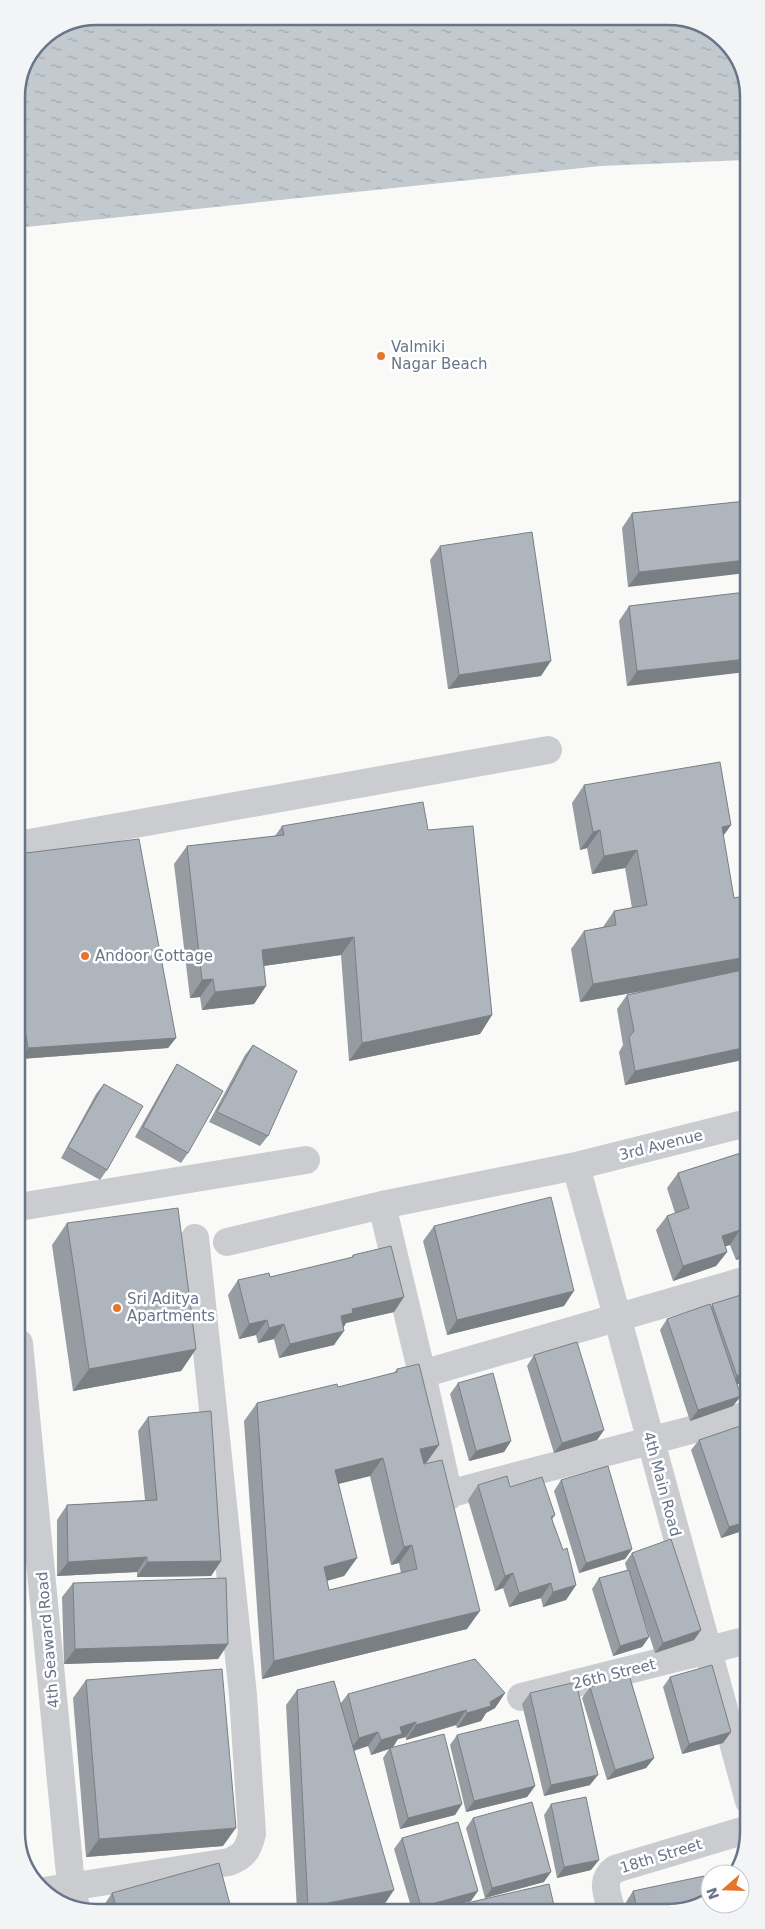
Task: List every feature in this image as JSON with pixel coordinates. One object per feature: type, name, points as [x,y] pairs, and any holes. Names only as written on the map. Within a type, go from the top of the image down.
[{"type":"street","points":[[25,844],[548,750]]},
{"type":"street","name":"3rd Avenue","points":[[227,1242],[382,1205],[576,1166],[740,1125]]},
{"type":"street","points":[[25,1206],[306,1160]]},
{"type":"street","name":"4th Main Road","points":[[576,1166],[740,1769]]},
{"type":"street","points":[[382,1205],[455,1522]]},
{"type":"street","points":[[60,1893],[74,1896],[229,1862],[240,1858],[249,1845],[252,1834],[243,1695],[195,1238]]},
{"type":"street","points":[[422,1374],[740,1282]]},
{"type":"street","name":"4th Seaward Road","points":[[25,1402],[74,1896]]},
{"type":"street","points":[[448,1494],[740,1417]]},
{"type":"street","name":"26th Street","points":[[521,1697],[740,1642]]},
{"type":"street","name":"18th Street","points":[[610,1904],[606,1891],[606,1881],[608,1874],[615,1869],[740,1832]]},
{"type":"water","points":[[96,25],[673,25],[682,26],[704,35],[722,49],[733,65],[739,87],[740,160],[601,166],[25,227],[25,92],[30,69],[46,46],[69,30]]},
{"type":"building","points":[[740,502],[740,561],[639,572],[632,513]]},
{"type":"building","points":[[532,532],[551,661],[459,675],[440,546]]},
{"type":"building","points":[[740,593],[740,660],[637,671],[629,606]]},
{"type":"building","points":[[720,762],[731,825],[722,827],[734,898],[740,897],[740,958],[593,984],[584,931],[616,925],[614,911],[647,905],[637,850],[604,856],[600,830],[593,832],[584,785]]},
{"type":"building","points":[[423,802],[428,830],[473,826],[492,1015],[362,1043],[354,937],[262,950],[266,986],[215,992],[213,979],[202,980],[187,846],[284,835],[282,826]]},
{"type":"building","name":"Andoor Cottage","points":[[139,839],[176,1038],[28,1048],[25,1030],[25,853]]},
{"type":"building","points":[[740,971],[740,1048],[635,1071],[629,1037],[634,1031],[627,995]]},
{"type":"building","points":[[253,1045],[297,1071],[268,1136],[217,1112]]},
{"type":"building","points":[[177,1064],[223,1091],[188,1153],[143,1127]]},
{"type":"building","points":[[104,1084],[143,1106],[107,1170],[68,1147]]},
{"type":"building","points":[[740,1153],[740,1230],[722,1236],[727,1252],[683,1266],[667,1216],[689,1208],[678,1173]]},
{"type":"building","points":[[551,1197],[574,1291],[457,1320],[434,1226]]},
{"type":"building","name":"Sri Aditya Apartments","points":[[178,1208],[196,1349],[89,1369],[67,1223]]},
{"type":"building","points":[[391,1246],[404,1297],[352,1309],[353,1313],[341,1316],[344,1331],[290,1344],[284,1324],[269,1328],[267,1320],[249,1324],[238,1280],[269,1273],[270,1277]]},
{"type":"building","points":[[740,1295],[740,1375],[737,1376],[712,1304]]},
{"type":"building","points":[[710,1304],[740,1396],[698,1410],[667,1319]]},
{"type":"building","points":[[577,1342],[604,1430],[562,1443],[534,1355]]},
{"type":"building","points":[[419,1364],[439,1445],[420,1449],[424,1464],[442,1460],[480,1611],[274,1661],[257,1403],[337,1384],[338,1387],[397,1372],[397,1369]],"holes":[[[383,1458],[404,1547],[412,1545],[417,1569],[329,1590],[324,1567],[357,1558],[335,1470]]]},
{"type":"building","points":[[493,1373],[511,1441],[476,1451],[458,1383]]},
{"type":"building","points":[[211,1411],[221,1561],[147,1562],[147,1557],[68,1562],[67,1505],[157,1500],[148,1417]]},
{"type":"building","points":[[740,1426],[740,1524],[729,1527],[699,1440]]},
{"type":"building","points":[[608,1466],[632,1549],[586,1563],[561,1480]]},
{"type":"building","points":[[507,1476],[510,1487],[542,1477],[555,1515],[551,1517],[563,1550],[567,1548],[576,1585],[553,1592],[551,1583],[519,1593],[513,1573],[505,1576],[478,1485]]},
{"type":"building","points":[[671,1539],[701,1630],[663,1643],[632,1553]]},
{"type":"building","points":[[629,1570],[649,1637],[620,1646],[599,1578]]},
{"type":"building","points":[[226,1578],[228,1644],[75,1649],[73,1583]]},
{"type":"building","points":[[475,1659],[505,1693],[490,1702],[491,1706],[467,1713],[466,1710],[416,1725],[416,1722],[400,1727],[402,1734],[381,1740],[378,1732],[359,1738],[348,1694]]},
{"type":"building","points":[[712,1665],[731,1732],[689,1744],[670,1677]]},
{"type":"building","points":[[222,1669],[236,1828],[99,1839],[86,1680]]},
{"type":"building","points":[[629,1675],[654,1758],[615,1770],[590,1687]]},
{"type":"building","points":[[334,1681],[394,1890],[323,1904],[308,1904],[297,1690]]},
{"type":"building","points":[[576,1682],[598,1775],[551,1785],[530,1693]]},
{"type":"building","points":[[518,1720],[535,1786],[474,1801],[457,1735]]},
{"type":"building","points":[[444,1734],[462,1804],[408,1818],[390,1748]]},
{"type":"building","points":[[586,1797],[599,1860],[564,1867],[551,1804]]},
{"type":"building","points":[[532,1802],[551,1872],[492,1888],[473,1818]]},
{"type":"building","points":[[458,1822],[478,1891],[432,1904],[420,1904],[402,1838]]},
{"type":"building","points":[[219,1863],[230,1904],[115,1904],[112,1893]]},
{"type":"building","points":[[700,1877],[700,1896],[691,1900],[668,1904],[636,1904],[633,1891]]},
{"type":"building","points":[[549,1884],[554,1904],[463,1904]]},
{"type":"place","name":"Valmiki Nagar Beach","points":[[381,356]]},
{"type":"place","name":"Andoor Cottage","points":[[85,956]]},
{"type":"place","name":"Sri Aditya Apartments","points":[[117,1308]]}]
